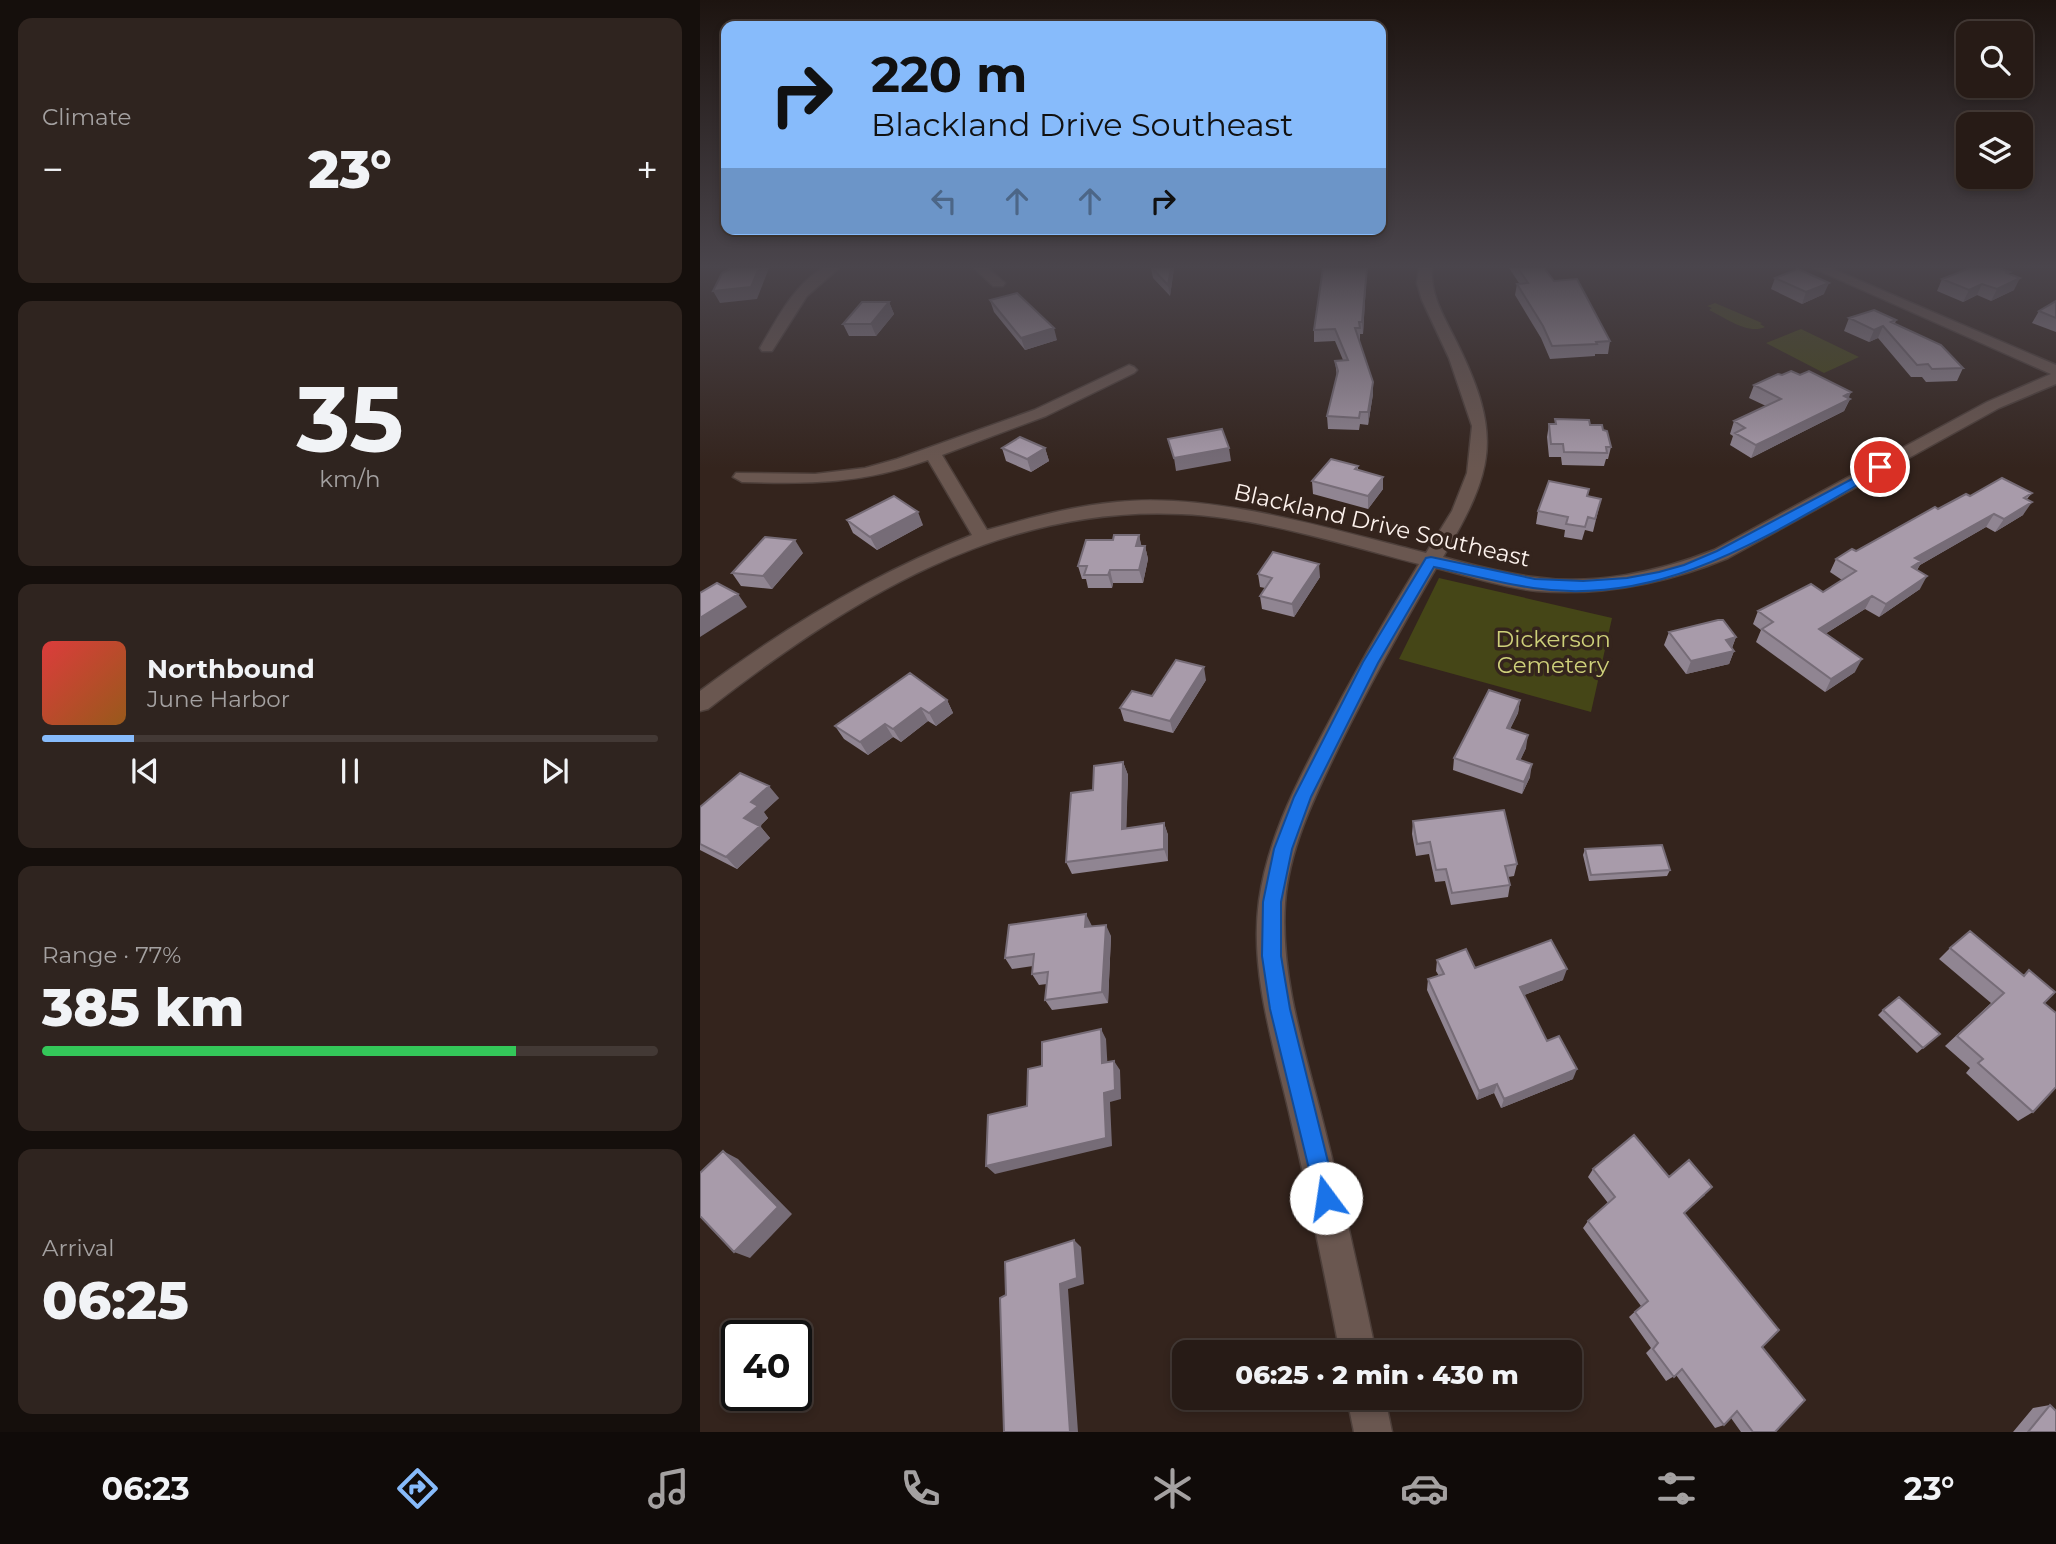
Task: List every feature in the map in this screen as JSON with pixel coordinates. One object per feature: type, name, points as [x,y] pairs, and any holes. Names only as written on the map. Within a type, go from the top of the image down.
[{"type":"street","points":[[766,348],[775,335]]},
{"type":"street","points":[[1355,1340],[1332,1225],[1280,1009],[1272,956],[1272,902],[1283,849],[1302,797],[1370,662],[1461,511],[1476,472],[1480,426],[1457,358],[1446,335]]},
{"type":"street","points":[[1973,335],[2056,371]]},
{"type":"street","points":[[742,477],[789,480],[838,476],[885,468],[933,454],[1040,413],[1129,370]]},
{"type":"street","name":"Blackland Drive Southeast","points":[[700,703],[793,634],[913,568],[982,537],[1054,516],[1090,510],[1128,507],[1181,508],[1263,521],[1535,584],[1583,586],[1627,583],[1689,568],[1721,554],[1993,405],[2056,378]]},
{"type":"street","points":[[933,454],[982,537]]},
{"type":"street","points":[[1368,1410],[1373,1432]]},
{"type":"green space","points":[[1786,335],[1813,335],[1859,357],[1824,373],[1766,343]]},
{"type":"green space","name":"Dickerson Cemetery","points":[[1439,578],[1612,618],[1591,712],[1399,659]]},
{"type":"building","points":[[1337,335],[1357,335],[1373,382],[1368,412],[1360,412],[1359,418],[1327,416],[1338,371],[1335,361],[1348,360]]},
{"type":"building","points":[[1547,335],[1607,335],[1610,341],[1596,342],[1597,344],[1552,346]]},
{"type":"building","points":[[1891,335],[1919,335],[1941,345],[1963,368],[1932,369],[1928,364],[1917,365]]},
{"type":"building","points":[[1791,371],[1800,375],[1809,371],[1851,392],[1844,396],[1850,399],[1756,445],[1735,433],[1745,428],[1734,421],[1781,399],[1754,385]]},
{"type":"building","points":[[1555,419],[1589,420],[1590,425],[1602,425],[1603,430],[1607,431],[1611,447],[1606,447],[1607,453],[1564,452],[1563,444],[1551,444],[1549,424],[1556,424]]},
{"type":"building","points":[[1222,429],[1229,448],[1174,458],[1168,439]]},
{"type":"building","points":[[1020,437],[1045,448],[1027,459],[1002,448]]},
{"type":"building","points":[[1331,459],[1358,466],[1355,469],[1383,477],[1368,496],[1312,481]]},
{"type":"building","points":[[2002,478],[2032,493],[2024,498],[2032,502],[2004,519],[1994,514],[1915,558],[1921,561],[1912,567],[1927,576],[1886,604],[1872,596],[1819,629],[1862,659],[1831,679],[1762,629],[1773,622],[1758,611],[1811,584],[1823,592],[1856,571],[1836,559],[1852,549],[1856,551],[1935,507],[1938,509],[1966,494],[1970,496]]},
{"type":"building","points":[[1549,481],[1589,489],[1587,496],[1601,499],[1595,519],[1588,517],[1585,527],[1566,524],[1568,517],[1538,511]]},
{"type":"building","points":[[894,496],[918,512],[870,537],[847,520]]},
{"type":"building","points":[[1114,535],[1139,535],[1136,546],[1145,546],[1139,570],[1110,570],[1108,575],[1084,575],[1087,566],[1078,566],[1086,540],[1113,540]]},
{"type":"building","points":[[765,537],[795,540],[763,576],[732,573]]},
{"type":"building","points":[[1273,552],[1319,564],[1292,604],[1260,596],[1272,578],[1258,574]]},
{"type":"building","points":[[717,583],[738,594],[700,618],[700,593]]},
{"type":"building","points":[[1723,620],[1736,637],[1726,640],[1734,651],[1691,661],[1669,632]]},
{"type":"building","points":[[1176,660],[1204,667],[1170,721],[1120,708],[1132,691],[1152,696]]},
{"type":"building","points":[[910,673],[947,700],[929,713],[921,708],[893,729],[885,724],[860,742],[835,726]]},
{"type":"building","points":[[1489,690],[1520,700],[1507,728],[1528,735],[1517,759],[1532,764],[1524,782],[1454,758]]},
{"type":"building","points":[[1123,762],[1122,829],[1164,823],[1164,849],[1066,862],[1071,793],[1093,790],[1094,766]]},
{"type":"building","points":[[740,773],[769,786],[751,802],[758,806],[744,818],[760,826],[726,857],[700,844],[700,807]]},
{"type":"building","points":[[1504,810],[1517,864],[1505,866],[1510,885],[1452,893],[1446,869],[1436,870],[1430,842],[1417,844],[1413,821]]},
{"type":"building","points":[[1662,845],[1670,870],[1591,875],[1585,849]]},
{"type":"building","points":[[1086,914],[1085,927],[1106,925],[1102,992],[1045,1000],[1048,972],[1032,974],[1034,954],[1005,958],[1009,925]]},
{"type":"building","points":[[1970,931],[2024,976],[2029,970],[2055,992],[2044,1003],[2056,1013],[2056,1087],[2033,1112],[1978,1063],[1983,1059],[1957,1036],[2004,993],[1950,948]]},
{"type":"building","points":[[1551,940],[1567,969],[1520,987],[1547,1041],[1559,1036],[1577,1069],[1504,1099],[1497,1084],[1479,1091],[1428,979],[1444,974],[1437,960],[1466,949],[1475,968]]},
{"type":"building","points":[[1899,997],[1940,1034],[1923,1048],[1883,1010]]},
{"type":"building","points":[[1101,1029],[1102,1063],[1114,1061],[1115,1090],[1104,1093],[1106,1138],[986,1166],[988,1115],[1027,1106],[1028,1069],[1042,1066],[1042,1042]]},
{"type":"building","points":[[1634,1135],[1669,1177],[1689,1160],[1712,1187],[1684,1213],[1779,1330],[1762,1347],[1805,1400],[1775,1432],[1753,1432],[1737,1411],[1724,1425],[1682,1369],[1674,1377],[1653,1349],[1658,1343],[1635,1312],[1648,1301],[1588,1221],[1615,1197],[1593,1169]]},
{"type":"building","points":[[723,1151],[778,1207],[734,1252],[700,1216],[700,1173]]},
{"type":"building","points":[[1074,1240],[1077,1278],[1060,1284],[1070,1432],[1004,1432],[1000,1298],[1006,1295],[1005,1262]]},
{"type":"building","points":[[2050,1405],[2056,1411],[2056,1432],[2028,1432]]},
{"type":"route","points":[[1326,1198],[1280,1009],[1272,956],[1272,902],[1283,849],[1302,797],[1370,662],[1431,562],[1535,584],[1583,586],[1627,583],[1689,568],[1721,554],[1880,467]]}]
